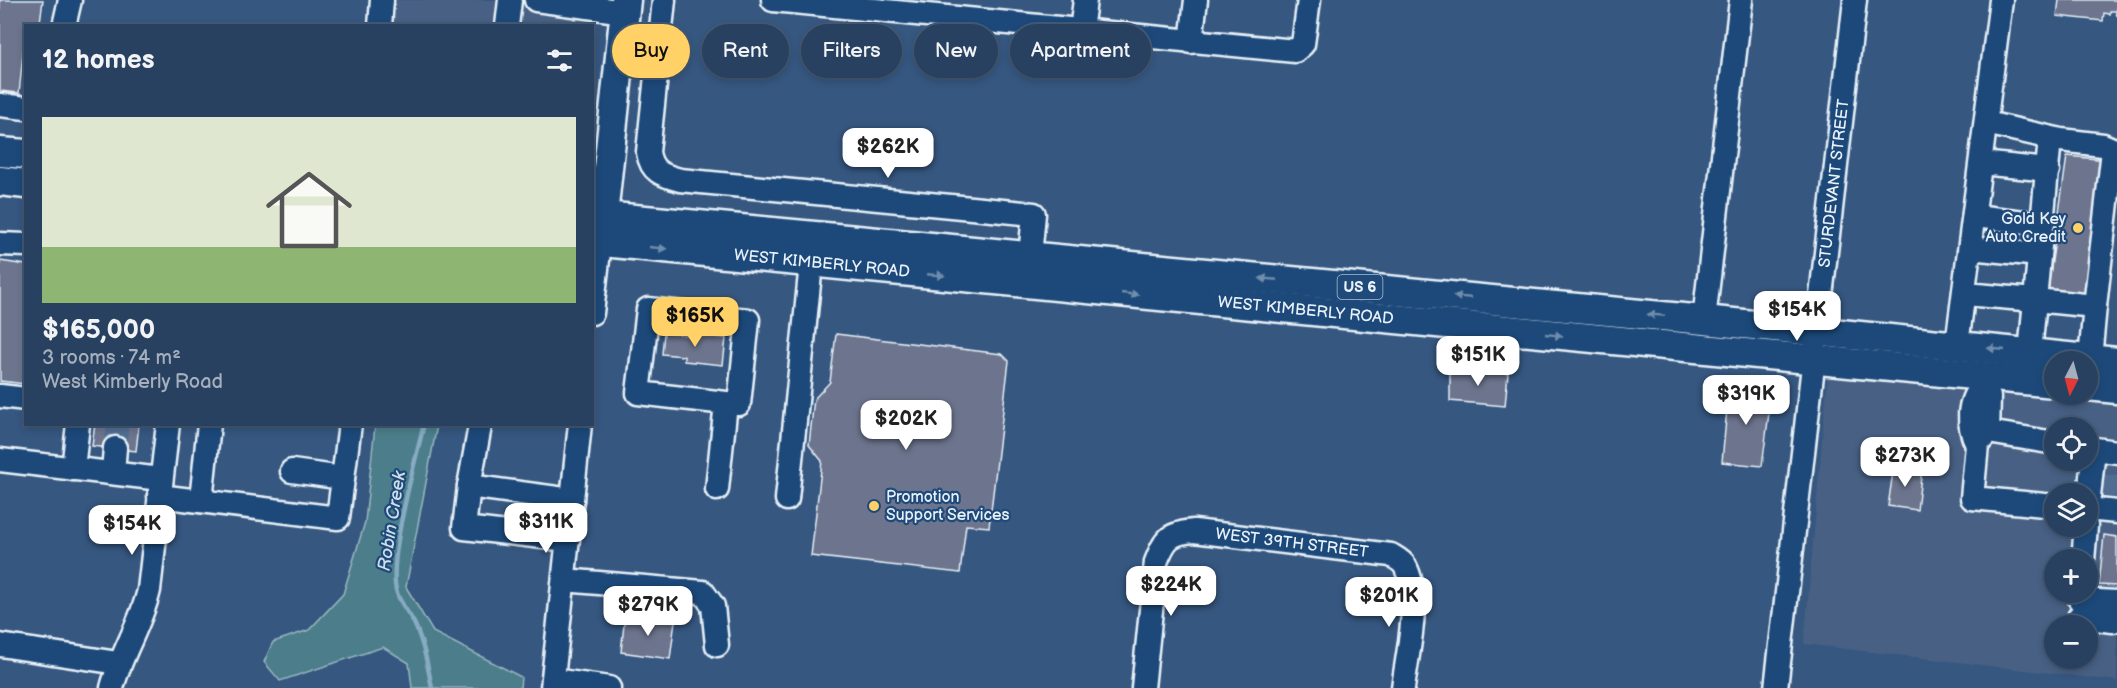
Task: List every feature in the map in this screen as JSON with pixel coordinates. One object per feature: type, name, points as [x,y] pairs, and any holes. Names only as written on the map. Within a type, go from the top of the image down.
[{"type":"main road","points":[[597,229],[626,6]]},
{"type":"main road","points":[[0,152],[24,154]]},
{"type":"main road","points":[[0,181],[24,184]]},
{"type":"main road","name":"WEST KIMBERLY ROAD","points":[[597,229],[1030,256],[1818,331],[2044,356]]},
{"type":"main road","name":"WEST KIMBERLY ROAD","points":[[597,229],[811,264],[1815,360],[1982,381],[2044,383]]},
{"type":"main road","name":"WEST KIMBERLY ROAD","points":[[2098,369],[2117,389]]},
{"type":"street","points":[[64,24],[70,0]]},
{"type":"street","points":[[380,24],[382,0]]},
{"type":"street","points":[[507,24],[510,0]]},
{"type":"street","points":[[536,0],[626,6]]},
{"type":"street","points":[[664,0],[648,152],[650,162],[656,171],[680,180],[1034,214],[1030,256]]},
{"type":"street","points":[[773,0],[1010,25]]},
{"type":"street","points":[[1082,24],[1085,0]]},
{"type":"street","points":[[1191,42],[1196,0]]},
{"type":"street","points":[[1151,38],[1295,51],[1303,44],[1309,0]]},
{"type":"street","points":[[1704,320],[1741,0]]},
{"type":"street","name":"STURDEVANT STREET","points":[[1776,688],[1855,0]]},
{"type":"street","points":[[1957,345],[2001,0]]},
{"type":"street","points":[[0,105],[24,108]]},
{"type":"street","points":[[1986,123],[2050,138],[2103,145],[2115,151],[2098,369]]},
{"type":"street","points":[[2030,353],[2050,138]]},
{"type":"street","points":[[1981,163],[2048,170]]},
{"type":"street","points":[[1974,216],[2043,224]]},
{"type":"street","points":[[594,279],[597,229]]},
{"type":"street","points":[[0,244],[24,246]]},
{"type":"street","points":[[1970,248],[2039,255]]},
{"type":"street","points":[[787,499],[811,264]]},
{"type":"street","points":[[1965,294],[2035,300],[2103,295]]},
{"type":"street","points":[[648,309],[748,320],[739,404],[726,403],[638,393],[648,309]]},
{"type":"street","points":[[1982,381],[1989,397],[1972,498],[2044,505]]},
{"type":"street","points":[[0,396],[24,399]]},
{"type":"street","points":[[717,489],[726,403]]},
{"type":"street","points":[[73,469],[78,426]]},
{"type":"street","points":[[112,688],[118,663],[144,613],[149,590],[168,426]]},
{"type":"street","points":[[201,501],[209,426]]},
{"type":"street","points":[[0,460],[113,472],[201,501],[338,518],[343,478],[343,426]]},
{"type":"street","points":[[480,426],[464,528],[568,540]]},
{"type":"street","points":[[580,426],[553,684],[608,688]]},
{"type":"street","points":[[1982,438],[2044,441]]},
{"type":"street","points":[[113,472],[115,448]]},
{"type":"street","points":[[2096,483],[2106,454]]},
{"type":"street","points":[[292,471],[343,478]]},
{"type":"street","points":[[469,486],[572,500]]},
{"type":"street","name":"WEST 39TH STREET","points":[[1143,688],[1156,562],[1163,543],[1176,532],[1194,531],[1391,555],[1404,564],[1412,582],[1413,600],[1403,688]]},
{"type":"street","points":[[564,580],[703,592],[713,606],[717,645]]},
{"type":"street","points":[[2082,614],[2115,620]]},
{"type":"street","points":[[2082,614],[2115,620]]},
{"type":"street","points":[[0,645],[118,663]]},
{"type":"shaded area","points":[[388,0],[599,0],[594,46],[594,24],[385,24]]},
{"type":"shaded area","points":[[1828,372],[2044,392],[2044,405],[2098,405],[2098,397],[2117,399],[2117,681],[1804,644]]},
{"type":"green space","points":[[375,426],[437,426],[406,587],[433,632],[521,677],[520,688],[412,688],[409,663],[383,647],[280,681],[264,662],[273,642],[309,630],[343,594],[365,522]]},
{"type":"building","points":[[0,0],[43,0],[40,22],[27,21],[27,24],[24,24],[19,93],[0,91]]},
{"type":"building","points":[[2059,0],[2117,0],[2117,16],[2116,11],[2110,11],[2110,14],[2104,13],[2103,21],[2057,16]]},
{"type":"building","name":"Gold Key Auto Credit","points":[[2067,156],[2107,160],[2092,300],[2047,296]]},
{"type":"building","points":[[0,261],[24,265],[24,384],[0,381]]},
{"type":"building","points":[[664,333],[726,338],[723,365],[684,361],[684,356],[662,354]]},
{"type":"building","points":[[836,334],[1002,354],[1009,361],[989,527],[966,525],[960,573],[811,556],[822,461],[809,445],[814,399],[830,382]]},
{"type":"building","points":[[1450,368],[1508,373],[1505,406],[1450,401]]},
{"type":"building","points":[[1729,387],[1772,390],[1762,466],[1722,462]]},
{"type":"building","points":[[95,426],[139,426],[136,451],[92,446]]},
{"type":"building","points":[[1894,465],[1922,469],[1917,510],[1888,506]]},
{"type":"building","points":[[2104,535],[2117,537],[2117,586],[2099,585]]},
{"type":"building","points":[[625,615],[675,621],[670,659],[621,652]]},
{"type":"waterway","name":"Robin Creek","points":[[574,24],[576,16]]},
{"type":"waterway","name":"Robin Creek","points":[[424,426],[403,511],[395,560],[395,579],[397,593],[421,640],[432,688]]},
{"type":"tunnel","points":[[115,448],[118,426]]},
{"type":"tunnel","points":[[2112,497],[2115,470]]},
{"type":"place","name":"Gold Key Auto Credit","points":[[2078,228]]},
{"type":"place","name":"Promotion Support Services","points":[[874,506]]}]
